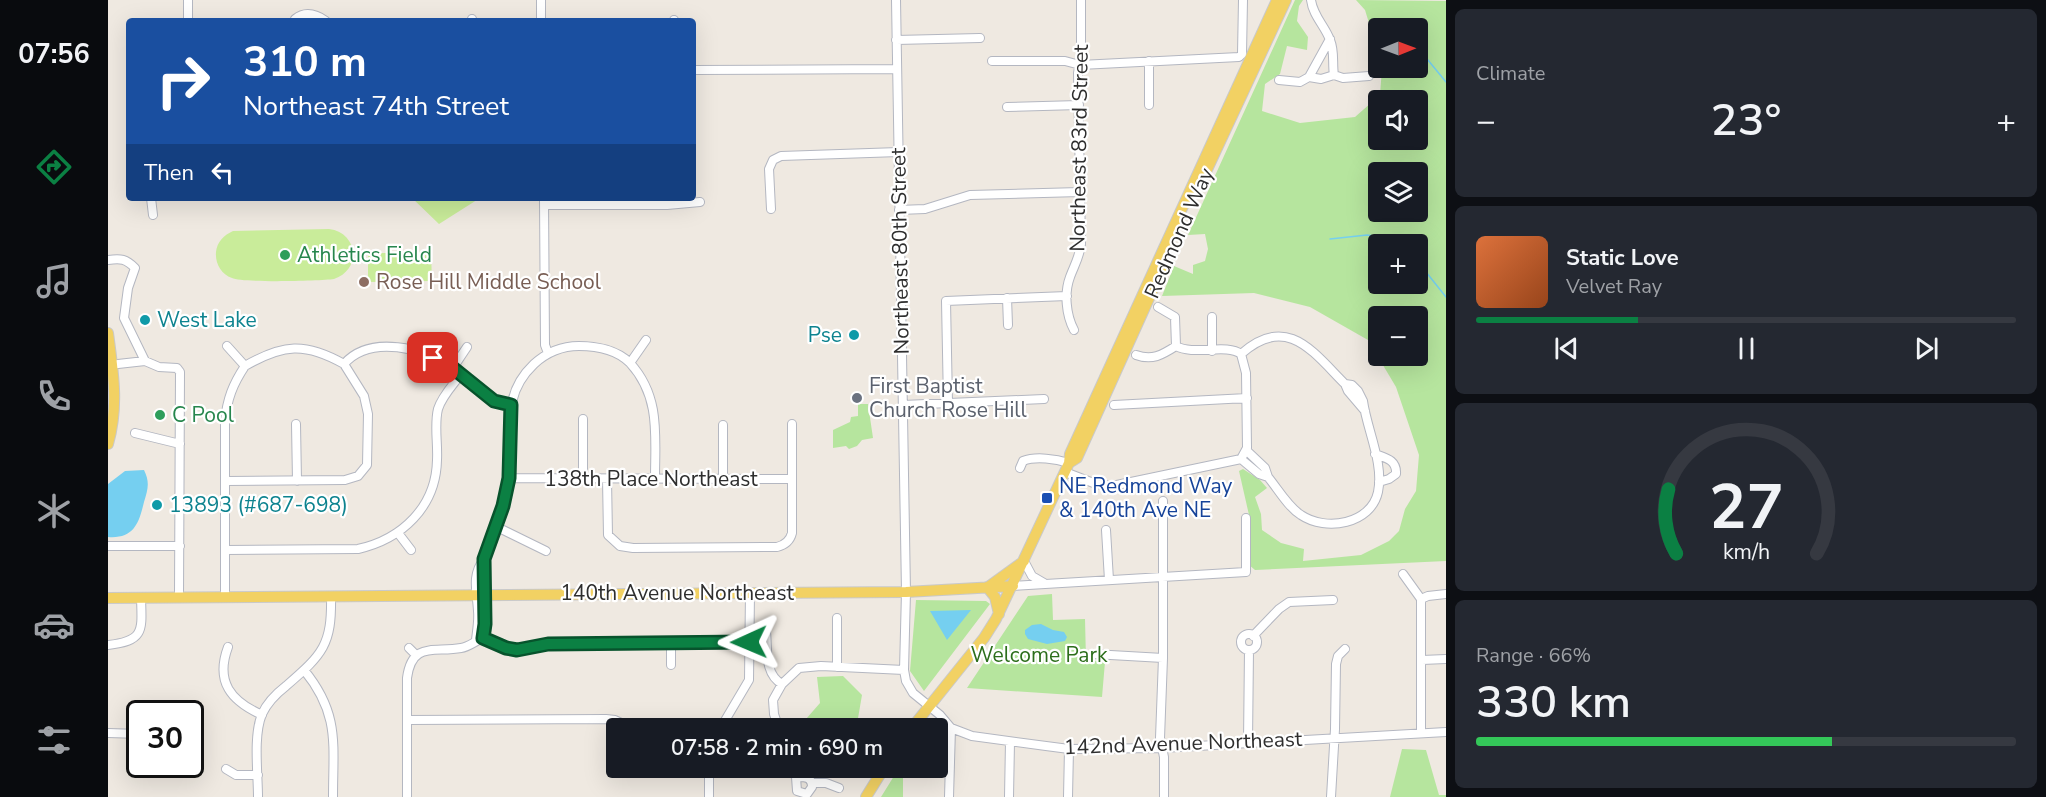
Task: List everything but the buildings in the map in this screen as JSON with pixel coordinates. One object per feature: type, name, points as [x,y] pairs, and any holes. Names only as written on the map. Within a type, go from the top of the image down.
[{"type":"main road","name":"Redmond Way","points":[[920,718],[984,638],[999,614],[1277,0]]},
{"type":"main road","name":"Redmond Way","points":[[1067,468],[1077,458],[1104,401],[1174,241],[1286,0]]},
{"type":"main road","points":[[108,333],[115,406],[108,444]]},
{"type":"main road","points":[[108,374],[110,406],[108,423]]},
{"type":"main road","points":[[999,614],[995,597],[987,587],[1024,561]]},
{"type":"main road","name":"140th Avenue Northeast","points":[[108,598],[906,592],[1012,586]]},
{"type":"main road","points":[[866,797],[878,778]]},
{"type":"street","points":[[188,0],[188,18]]},
{"type":"street","points":[[541,0],[542,18]]},
{"type":"street","name":"Northeast 80th Street","points":[[896,0],[906,592],[904,670],[906,681]]},
{"type":"street","name":"Northeast 83rd Street","points":[[1074,330],[1068,319],[1067,296],[1070,277],[1080,252],[1078,73],[1081,0]]},
{"type":"street","points":[[992,62],[1065,61],[1080,64],[1239,57],[1242,54],[1243,0]]},
{"type":"street","points":[[1311,0],[1315,14],[1330,39],[1334,52],[1334,75]]},
{"type":"street","points":[[297,18],[312,14],[320,18]]},
{"type":"street","points":[[896,40],[980,38]]},
{"type":"street","points":[[1279,80],[1300,82],[1309,77],[1330,39]]},
{"type":"street","points":[[1149,61],[1149,105]]},
{"type":"street","points":[[696,70],[897,69]]},
{"type":"street","points":[[1309,77],[1321,79],[1334,75],[1343,78],[1368,76]]},
{"type":"street","points":[[1007,107],[1079,105]]},
{"type":"street","points":[[771,209],[769,169],[773,160],[781,156],[899,152]]},
{"type":"street","points":[[899,210],[925,209],[970,195],[1080,192]]},
{"type":"street","points":[[151,201],[153,215]]},
{"type":"street","points":[[548,353],[545,345],[544,202],[667,205],[700,202]]},
{"type":"street","points":[[108,260],[127,261],[135,268],[128,288],[124,318],[145,361]]},
{"type":"street","points":[[948,403],[946,301],[1067,296]]},
{"type":"street","points":[[1007,298],[1008,325]]},
{"type":"street","points":[[1158,307],[1175,317],[1176,346]]},
{"type":"street","points":[[1212,318],[1212,351]]},
{"type":"street","points":[[1241,354],[1270,337],[1287,337],[1309,348],[1345,384],[1352,385],[1358,391],[1363,401],[1376,454],[1378,492],[1368,510],[1359,517],[1347,522],[1317,522],[1299,514],[1268,477],[1265,468],[1247,451]]},
{"type":"street","points":[[630,363],[646,340]]},
{"type":"street","points":[[227,346],[245,366]]},
{"type":"street","points":[[479,639],[480,595],[476,576],[503,506],[509,478],[511,405],[515,390],[525,373],[548,353],[574,346],[587,346],[624,357],[636,370],[650,393],[655,420],[655,479]]},
{"type":"street","points":[[1176,346],[1184,350],[1232,350],[1241,354]]},
{"type":"street","points":[[1137,355],[1149,358],[1158,357],[1176,346]]},
{"type":"street","points":[[453,368],[467,347]]},
{"type":"street","points":[[225,597],[225,421],[227,401],[232,386],[245,366],[265,354],[291,348],[311,349],[344,364],[364,396],[368,414],[367,465],[358,476],[353,479],[226,481]]},
{"type":"street","points":[[344,364],[357,352],[365,349],[410,350],[453,368],[498,403],[511,405]]},
{"type":"street","points":[[1020,468],[1023,461],[1029,459],[1058,460],[1067,468],[1096,484],[1112,486],[1241,459],[1247,451],[1246,373],[1241,354]]},
{"type":"street","points":[[118,364],[145,361],[159,367],[177,368],[180,372],[179,597]]},
{"type":"street","points":[[225,550],[358,549],[372,546],[398,533],[415,517],[431,491],[437,460],[438,410],[443,398],[461,374]]},
{"type":"street","points":[[1114,405],[1247,398]]},
{"type":"street","points":[[903,405],[1044,399]]},
{"type":"street","points":[[583,419],[583,479]]},
{"type":"street","points":[[296,424],[297,481]]},
{"type":"street","points":[[607,479],[608,535],[615,543],[625,548],[777,547],[788,542],[792,532],[792,424]]},
{"type":"street","points":[[723,425],[723,478]]},
{"type":"street","points":[[135,433],[180,444]]},
{"type":"street","points":[[1376,454],[1392,460],[1396,469],[1396,474],[1378,482]]},
{"type":"street","points":[[1241,459],[1259,474],[1268,477]]},
{"type":"street","name":"138th Place Northeast","points":[[509,478],[792,478]]},
{"type":"street","points":[[1163,501],[1163,658],[1160,738],[1164,757],[1164,797]]},
{"type":"street","name":"140th Avenue Northeast","points":[[1012,586],[1246,572],[1246,518]]},
{"type":"street","points":[[495,526],[546,550]]},
{"type":"street","points":[[1106,530],[1109,580]]},
{"type":"street","points":[[398,533],[411,550]]},
{"type":"street","points":[[108,546],[180,546]]},
{"type":"street","points":[[1024,561],[1032,576],[1047,584]]},
{"type":"street","points":[[1403,574],[1421,599],[1421,733]]},
{"type":"street","points":[[727,718],[749,680],[750,592]]},
{"type":"street","points":[[1421,599],[1446,594]]},
{"type":"street","points":[[258,797],[258,734],[262,715],[278,693],[304,670],[326,643],[330,631],[331,596]]},
{"type":"street","points":[[108,645],[126,642],[139,635],[141,598]]},
{"type":"street","points":[[1248,742],[1249,650],[1242,646],[1241,641],[1246,635],[1253,636],[1289,602],[1333,600]]},
{"type":"street","points":[[837,618],[837,667]]},
{"type":"street","points":[[766,632],[770,671],[774,680],[782,684]]},
{"type":"street","points":[[407,797],[407,678],[416,655],[433,649],[459,648],[479,639],[517,650],[548,644],[749,642]]},
{"type":"street","points":[[670,642],[671,665]]},
{"type":"street","points":[[228,647],[222,662],[225,682],[230,692],[243,707],[262,715]]},
{"type":"street","points":[[409,648],[416,655]]},
{"type":"street","points":[[1331,797],[1336,664],[1338,656],[1345,649]]},
{"type":"street","points":[[1093,654],[1163,658]]},
{"type":"street","points":[[1422,660],[1446,659]]},
{"type":"street","points":[[776,718],[773,706],[775,695],[782,684],[799,668],[808,666],[904,670]]},
{"type":"street","points":[[304,670],[318,688],[330,714],[333,733],[333,797]]},
{"type":"street","name":"142nd Avenue Northeast","points":[[906,681],[913,693],[940,715],[951,728],[972,735],[1010,742],[1069,749],[1162,748],[1446,732]]},
{"type":"street","points":[[407,720],[606,719]]},
{"type":"street","points":[[949,797],[951,728]]},
{"type":"street","points":[[108,734],[126,734]]},
{"type":"street","points":[[1009,797],[1010,742]]},
{"type":"street","points":[[1068,797],[1069,749]]},
{"type":"street","points":[[226,769],[236,775],[258,775]]},
{"type":"street","points":[[709,778],[709,797]]},
{"type":"street","points":[[796,778],[795,786],[799,793],[810,792],[812,783]]},
{"type":"street","points":[[807,778],[812,783],[826,783],[839,788]]},
{"type":"green space","points":[[1295,0],[1303,0],[1299,6],[1297,21],[1308,37],[1307,50],[1287,46],[1280,74],[1265,84],[1262,111],[1300,123],[1355,117],[1368,106],[1368,150],[1428,150],[1428,90],[1380,90],[1381,78],[1428,78],[1428,18],[1368,20],[1365,10],[1356,0],[1446,1],[1446,561],[1255,570],[1248,564],[1249,515],[1239,471],[1243,469],[1260,480],[1267,488],[1255,497],[1261,514],[1262,530],[1281,543],[1304,549],[1303,561],[1361,555],[1389,541],[1399,531],[1405,509],[1416,491],[1419,455],[1396,387],[1383,366],[1428,366],[1428,306],[1368,306],[1368,340],[1310,307],[1254,293],[1162,296],[1174,266],[1193,274],[1193,265],[1205,261],[1208,249],[1205,234],[1188,235]]},
{"type":"green space","points":[[415,201],[475,201],[439,224]]},
{"type":"green space","name":"Athletics Field","points":[[329,229],[346,237],[353,251],[353,260],[349,267],[334,279],[239,280],[225,274],[217,260],[216,252],[219,242],[233,231]]},
{"type":"green space","points":[[368,253],[431,253],[432,281],[368,282]]},
{"type":"green space","points":[[858,404],[868,404],[873,438],[862,440],[857,446],[849,449],[846,446],[833,448],[833,430],[850,422],[851,417],[858,416]]},
{"type":"green space","name":"Welcome Park","points":[[1052,594],[1053,620],[1085,619],[1086,660],[1105,662],[1102,697],[967,688],[1028,596]]},
{"type":"green space","points":[[916,600],[986,601],[990,604],[924,691],[910,671]]},
{"type":"green space","points":[[843,676],[862,695],[858,718],[807,718],[820,703],[817,677]]},
{"type":"green space","points":[[1402,749],[1426,750],[1439,795],[1446,795],[1446,797],[1390,797]]},
{"type":"green space","points":[[893,778],[903,778],[903,797],[881,797]]},
{"type":"water","points":[[144,470],[148,482],[137,523],[124,535],[108,537],[108,484],[125,471]]},
{"type":"water","points":[[971,610],[947,640],[930,611]]},
{"type":"water","points":[[1041,624],[1064,632],[1067,637],[1065,641],[1047,644],[1028,639],[1025,630],[1032,625]]},
{"type":"waterway","points":[[1428,60],[1446,82]]},
{"type":"waterway","points":[[1330,239],[1368,235]]},
{"type":"waterway","points":[[1428,274],[1446,297]]},
{"type":"place","name":"Athletics Field","points":[[285,255]]},
{"type":"place","name":"Rose Hill Middle School","points":[[364,282]]},
{"type":"place","name":"West Lake","points":[[145,320]]},
{"type":"place","name":"Pse","points":[[854,335]]},
{"type":"place","name":"First Baptist Church Rose Hill","points":[[857,398]]},
{"type":"place","name":"C Pool","points":[[160,415]]},
{"type":"place","name":"NE Redmond Way & 140th Ave NE","points":[[1047,498]]},
{"type":"place","name":"13893 (#687-698)","points":[[157,505]]},
{"type":"route","points":[[433,358],[453,368],[494,401],[511,405],[509,478],[503,506],[484,559],[485,624],[483,638],[517,650],[548,644],[749,642]]}]
